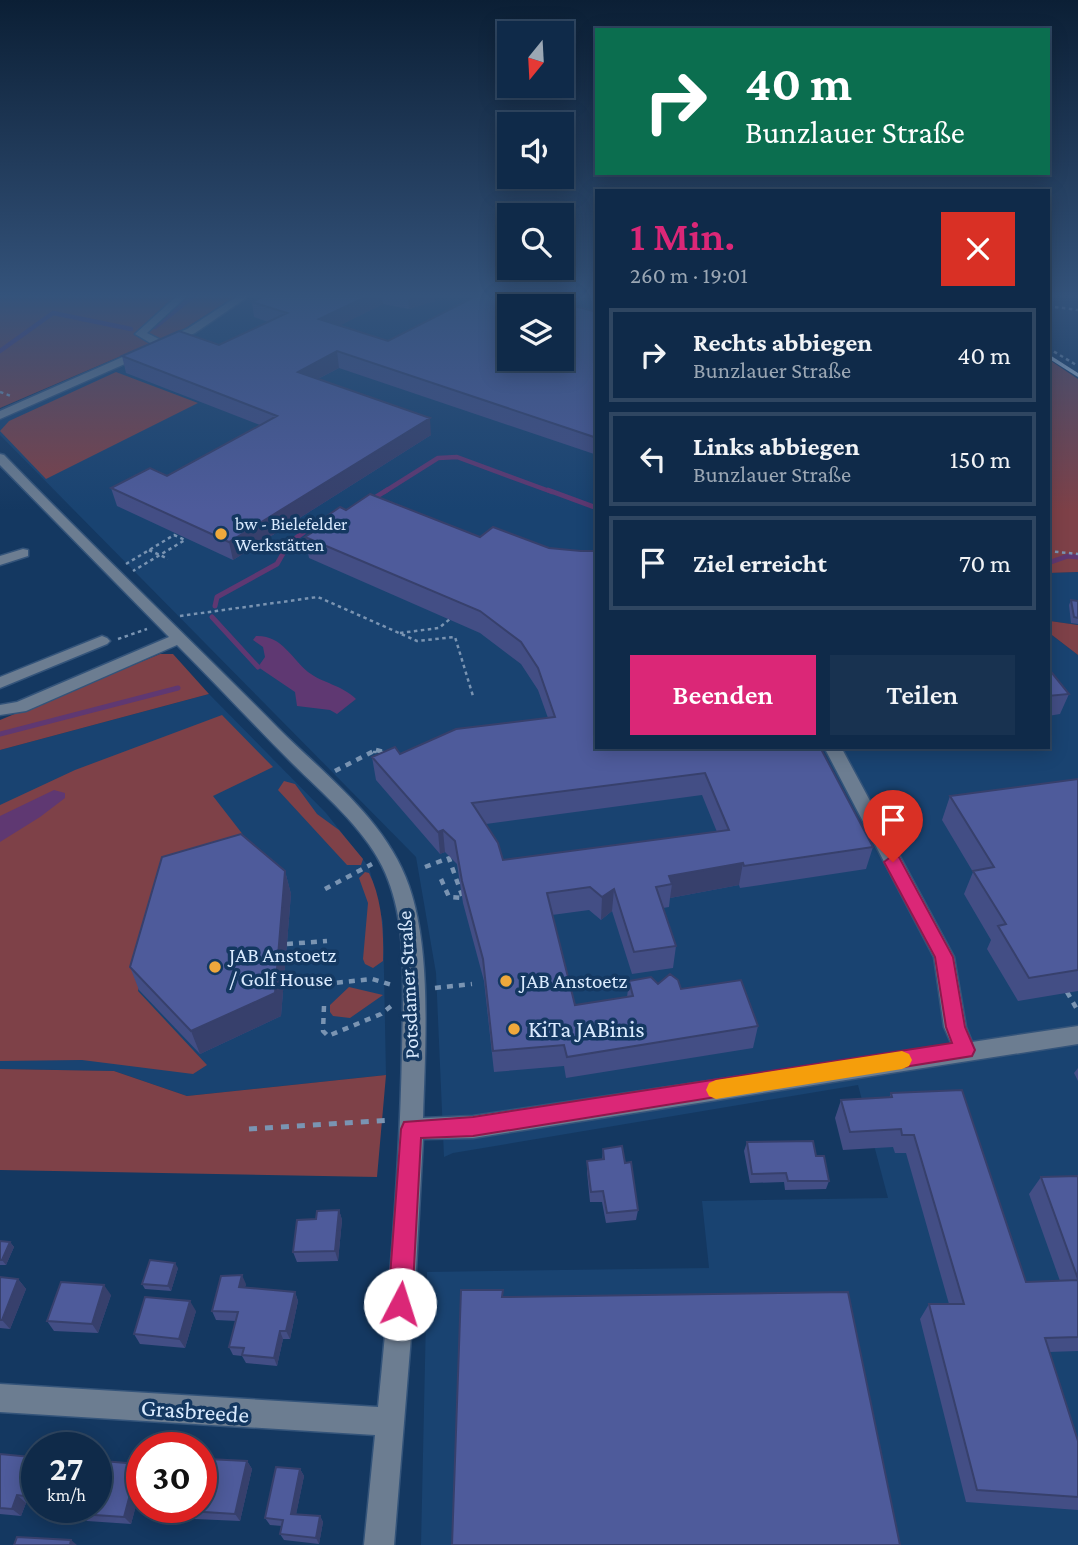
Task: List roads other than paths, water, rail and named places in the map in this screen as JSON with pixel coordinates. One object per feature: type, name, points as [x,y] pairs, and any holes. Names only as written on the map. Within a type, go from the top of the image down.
[{"type":"street","points":[[0,415],[110,366]]},
{"type":"street","name":"Potsdamer Straße","points":[[0,458],[173,619],[181,638],[346,810],[386,856],[397,880],[406,912],[412,991],[412,1124],[379,1545]]},
{"type":"street","points":[[0,561],[23,553]]},
{"type":"street","points":[[0,710],[20,707],[181,638]]},
{"type":"street","points":[[0,683],[102,640]]},
{"type":"street","points":[[833,749],[944,957],[955,1027],[965,1050]]},
{"type":"street","points":[[412,1124],[473,1127],[965,1050],[1078,1035]]},
{"type":"street","name":"Grasbreede","points":[[0,1398],[390,1422]]},
{"type":"waterway","points":[[384,492],[438,458],[457,457],[552,492]]},
{"type":"waterway","points":[[371,500],[387,490]]},
{"type":"waterway","points":[[548,490],[595,507]]},
{"type":"waterway","points":[[215,606],[217,597],[277,564],[289,543],[311,527],[331,521]]},
{"type":"waterway","points":[[1050,562],[1068,556],[1078,557]]},
{"type":"waterway","points":[[212,617],[258,667]]},
{"type":"waterway","points":[[0,734],[178,688]]},
{"type":"railway","points":[[1064,366],[1078,375]]},
{"type":"place","name":"bw - Bielefelder Werkstätten","points":[[221,534]]},
{"type":"place","name":"JAB Anstoetz / Golf House","points":[[215,967]]},
{"type":"place","name":"JAB Anstoetz","points":[[506,981]]},
{"type":"place","name":"KiTa JABinis","points":[[514,1029]]}]
